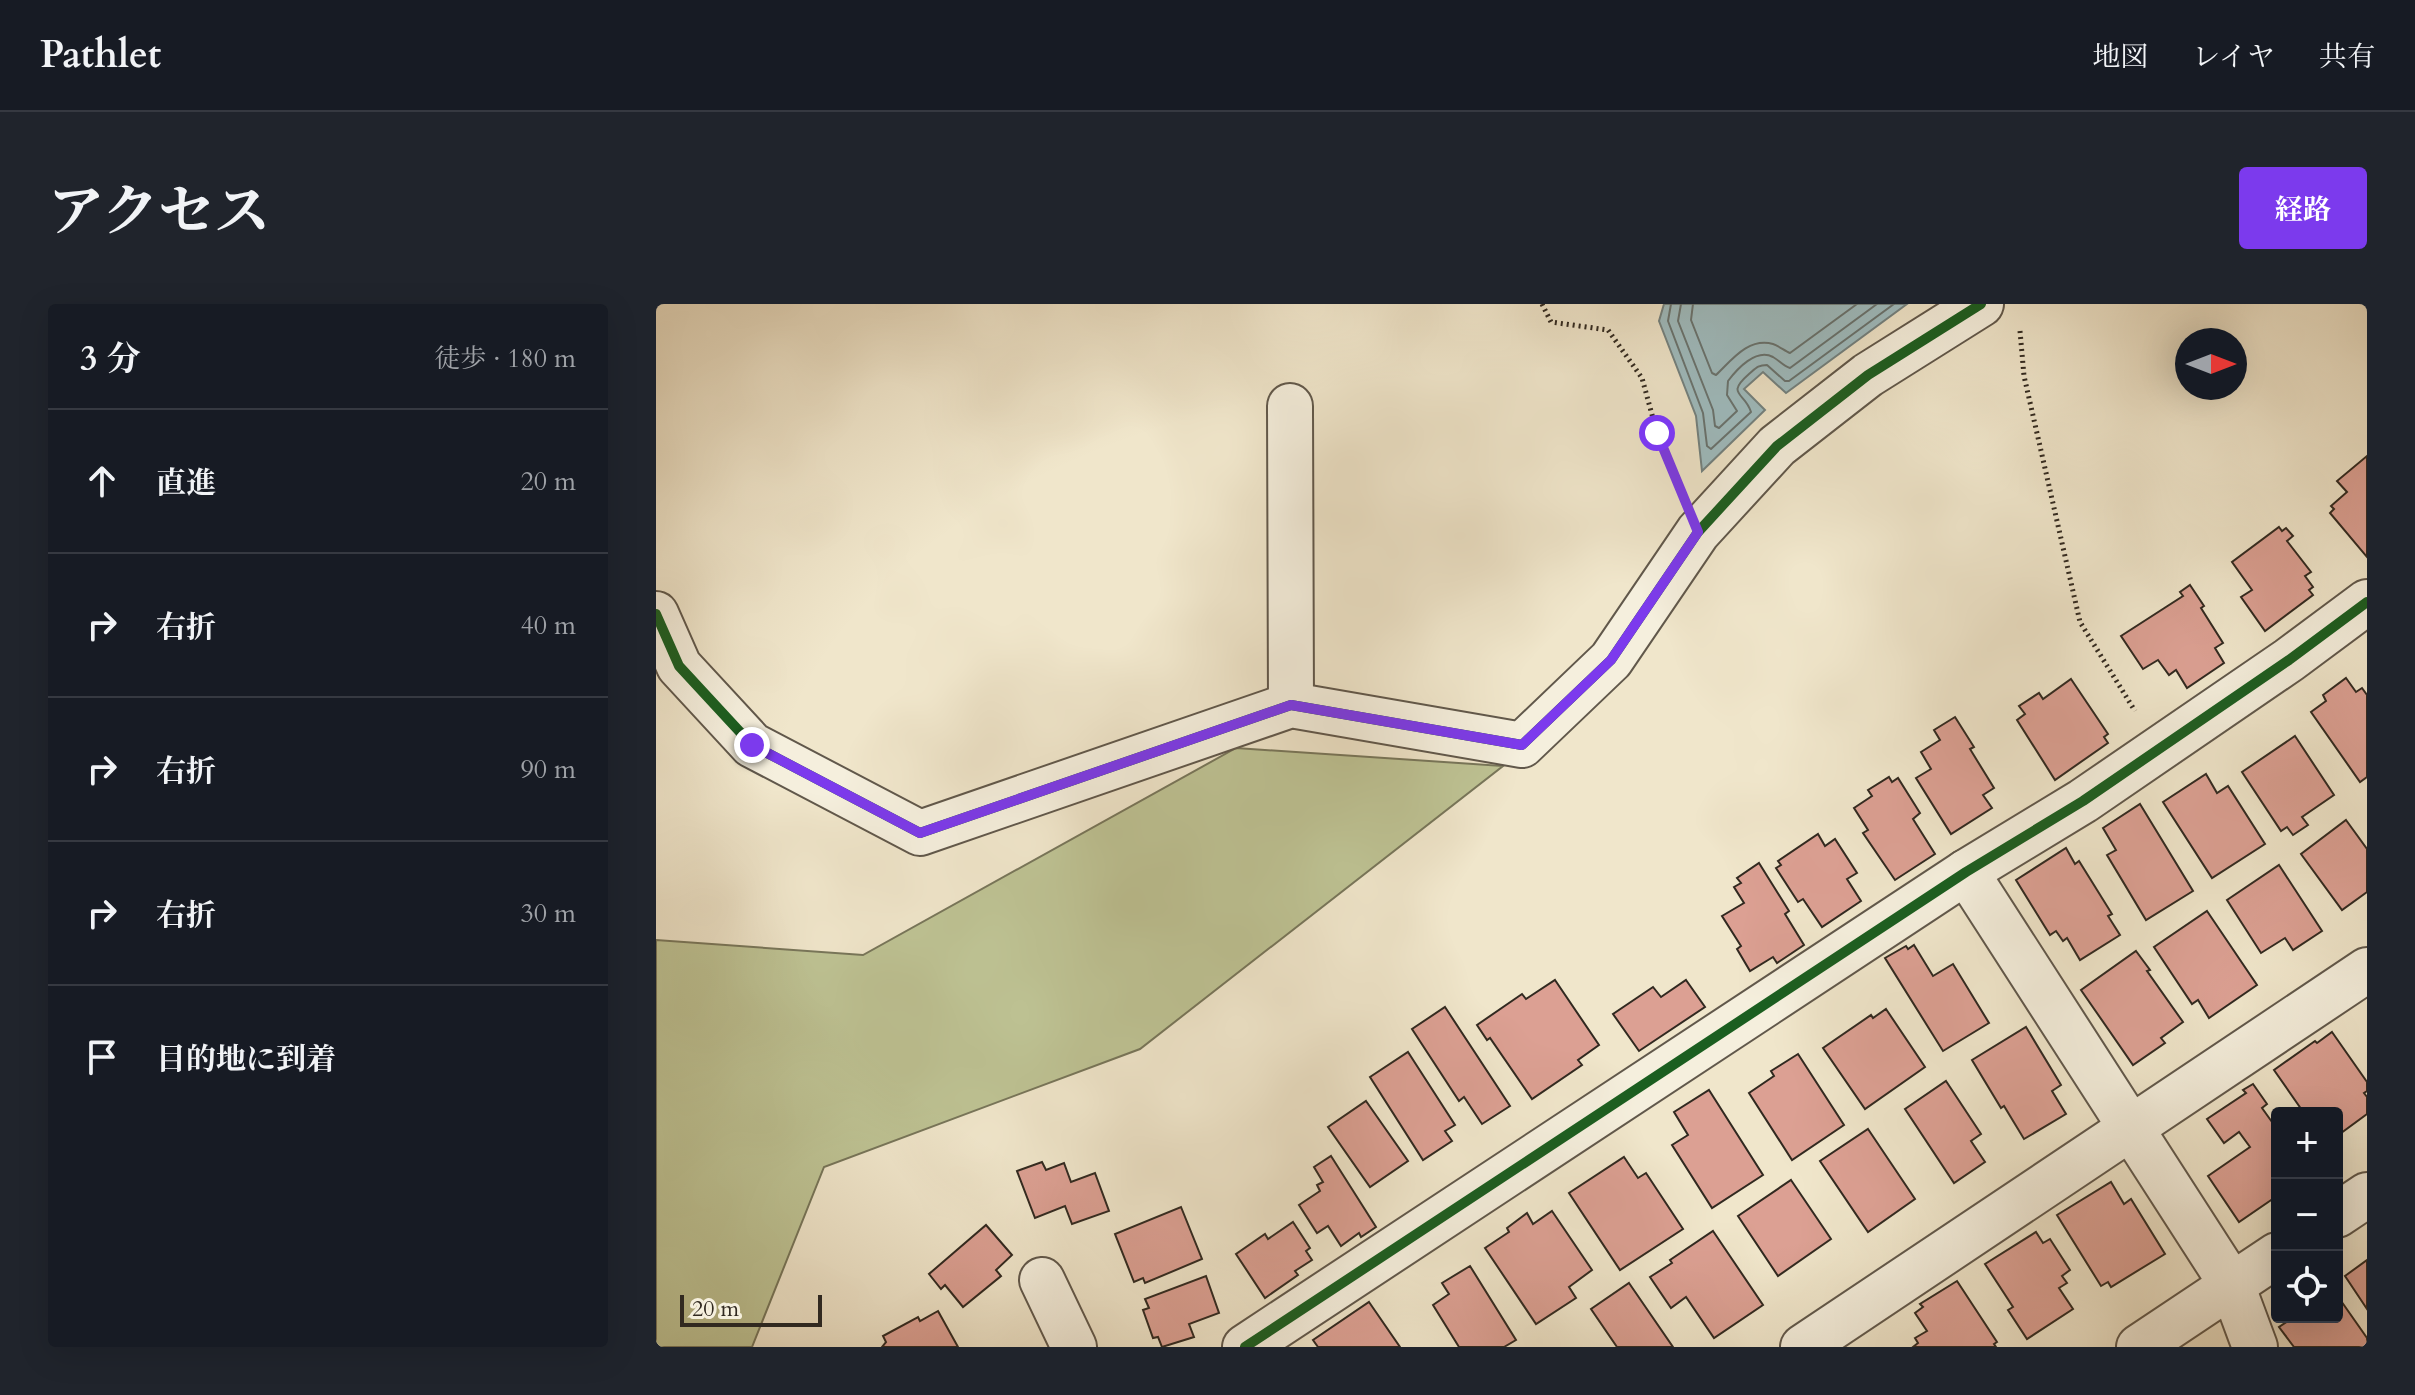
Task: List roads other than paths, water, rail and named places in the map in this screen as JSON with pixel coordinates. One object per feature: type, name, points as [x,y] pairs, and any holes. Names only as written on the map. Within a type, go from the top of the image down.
[{"type":"street","points":[[656,614],[679,666],[752,745],[920,833],[1291,705],[1522,745],[1611,660],[1698,532],[1777,446],[1868,375],[2000,311]]},
{"type":"street","points":[[1290,406],[1291,705]]},
{"type":"street","points":[[1257,1344],[1966,872],[2083,801],[2289,660],[2367,602]]},
{"type":"street","points":[[1966,872],[2232,1285],[2255,1347]]},
{"type":"street","points":[[1803,1347],[2367,970]]},
{"type":"street","points":[[2343,1211],[2367,1195]]},
{"type":"street","points":[[2139,1347],[2271,1259]]},
{"type":"street","points":[[1042,1280],[1074,1347]]},
{"type":"water","points":[[1664,304],[1907,304],[1786,393],[1763,372],[1744,389],[1765,410],[1702,471],[1696,416],[1659,321]]}]
